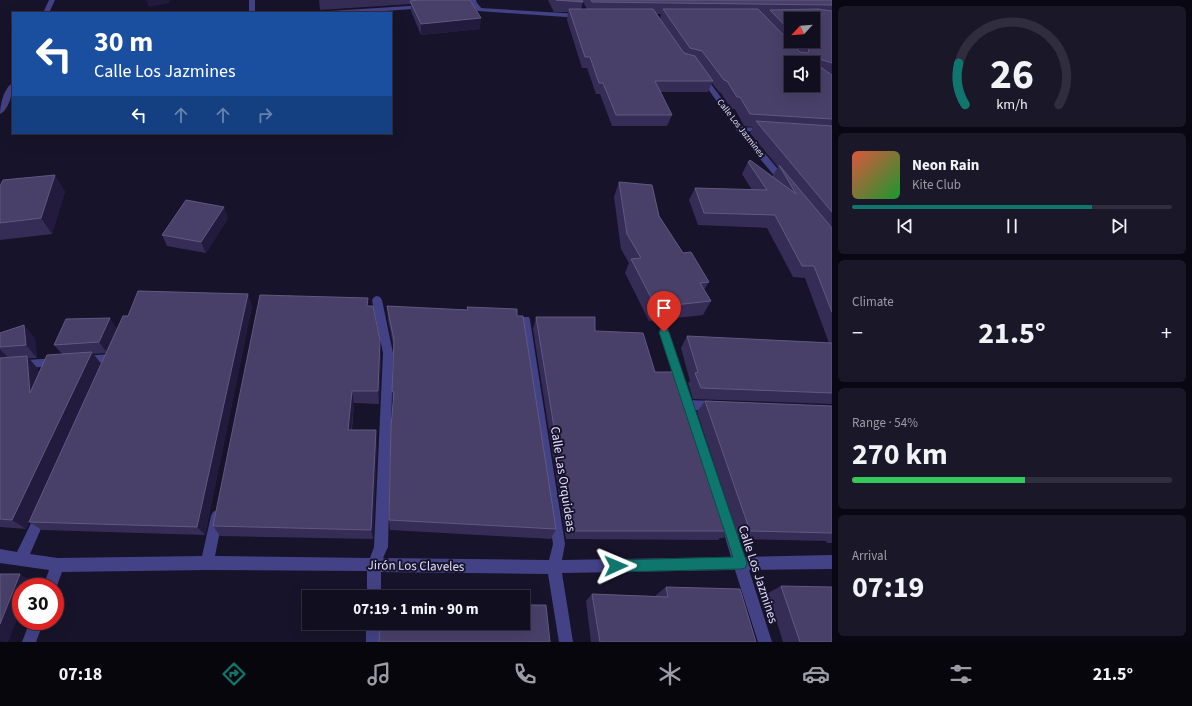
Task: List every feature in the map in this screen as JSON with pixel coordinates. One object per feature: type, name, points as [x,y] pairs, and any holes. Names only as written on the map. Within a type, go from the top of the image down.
[{"type":"street","points":[[46,12],[52,0]]},
{"type":"street","points":[[252,0],[252,12]]},
{"type":"street","points":[[466,4],[474,2],[480,10],[561,16],[585,14]]},
{"type":"street","points":[[345,12],[435,6]]},
{"type":"street","name":"Calle Los Jazmines","points":[[699,72],[740,129],[789,188]]},
{"type":"street","points":[[0,89],[12,87]]},
{"type":"street","points":[[0,112],[12,87]]},
{"type":"street","points":[[740,129],[771,131]]},
{"type":"street","points":[[374,590],[374,564],[381,547],[388,353],[377,300]]},
{"type":"street","name":"Calle Las Orquideas","points":[[524,320],[559,544],[554,567],[566,642]]},
{"type":"street","points":[[664,332],[693,420]]},
{"type":"street","points":[[0,368],[10,365],[113,355],[105,372]]},
{"type":"street","points":[[688,405],[726,406]]},
{"type":"street","points":[[21,558],[47,501]]},
{"type":"street","points":[[207,563],[220,501]]},
{"type":"street","name":"Calle Los Jazmines","points":[[723,511],[766,642]]},
{"type":"street","name":"Jirón Los Claveles","points":[[0,556],[58,564],[374,564],[554,567],[832,562]]},
{"type":"street","points":[[53,578],[58,564]]},
{"type":"street","points":[[29,642],[34,630]]},
{"type":"street","points":[[373,630],[373,642]]},
{"type":"building","points":[[470,0],[481,18],[421,24],[410,1]]},
{"type":"building","points":[[556,0],[582,0],[583,2]]},
{"type":"building","points":[[591,0],[832,0],[832,5],[592,2]]},
{"type":"building","points":[[569,9],[653,9],[684,53],[695,56],[713,81],[655,81],[672,115],[616,115],[603,83],[599,83],[590,57],[585,57]]},
{"type":"building","points":[[663,9],[758,9],[784,36],[784,48],[796,48],[800,52],[808,53],[809,50],[807,48],[820,48],[820,12],[784,12],[784,25],[770,10],[818,9],[832,11],[832,63],[820,59],[820,56],[784,56],[784,92],[820,92],[820,67],[832,75],[832,119],[750,114],[740,97],[737,97],[727,81],[724,80],[702,51],[690,48]]},
{"type":"building","points":[[756,121],[832,126],[832,212]]},
{"type":"building","points":[[750,160],[796,194],[779,165],[832,228],[832,312],[814,266],[802,266],[775,215],[704,213],[695,188],[767,190],[748,162]]},
{"type":"building","points":[[55,175],[41,218],[0,223],[0,186],[3,180]]},
{"type":"building","points":[[619,182],[652,185],[659,216],[683,253],[691,252],[709,282],[700,283],[711,301],[656,307],[631,259],[641,258],[627,234]]},
{"type":"building","points":[[186,200],[224,207],[201,242],[162,235]]},
{"type":"building","points":[[138,291],[248,294],[197,527],[29,522],[123,316],[128,316]]},
{"type":"building","points":[[260,295],[368,298],[367,306],[373,306],[380,340],[378,391],[352,391],[348,430],[376,430],[371,530],[213,526]]},
{"type":"building","points":[[387,306],[468,310],[467,307],[517,309],[517,316],[523,316],[556,529],[389,520],[391,427],[394,392],[392,391],[394,340]]},
{"type":"building","points":[[536,317],[595,317],[595,331],[643,333],[655,372],[681,372],[734,530],[571,531]]},
{"type":"building","points":[[110,318],[99,342],[54,345],[66,319]]},
{"type":"building","points":[[24,325],[26,345],[0,347],[0,333]]},
{"type":"building","points":[[687,336],[832,343],[832,393],[701,388],[695,373],[698,372]]},
{"type":"building","points":[[92,352],[12,520],[0,519],[0,358],[27,356],[30,393],[47,355]]},
{"type":"building","points":[[705,401],[832,406],[832,533],[750,531]]},
{"type":"building","points":[[0,574],[20,574],[18,578],[12,578],[12,594],[0,624]]},
{"type":"building","points":[[781,586],[832,587],[832,642],[800,642]]},
{"type":"building","points":[[666,587],[740,589],[756,642],[600,642],[592,594],[668,597]]},
{"type":"building","points":[[530,605],[546,605],[550,642],[379,642],[380,630],[530,630]]},
{"type":"route","points":[[616,566],[741,563],[664,332]]}]
